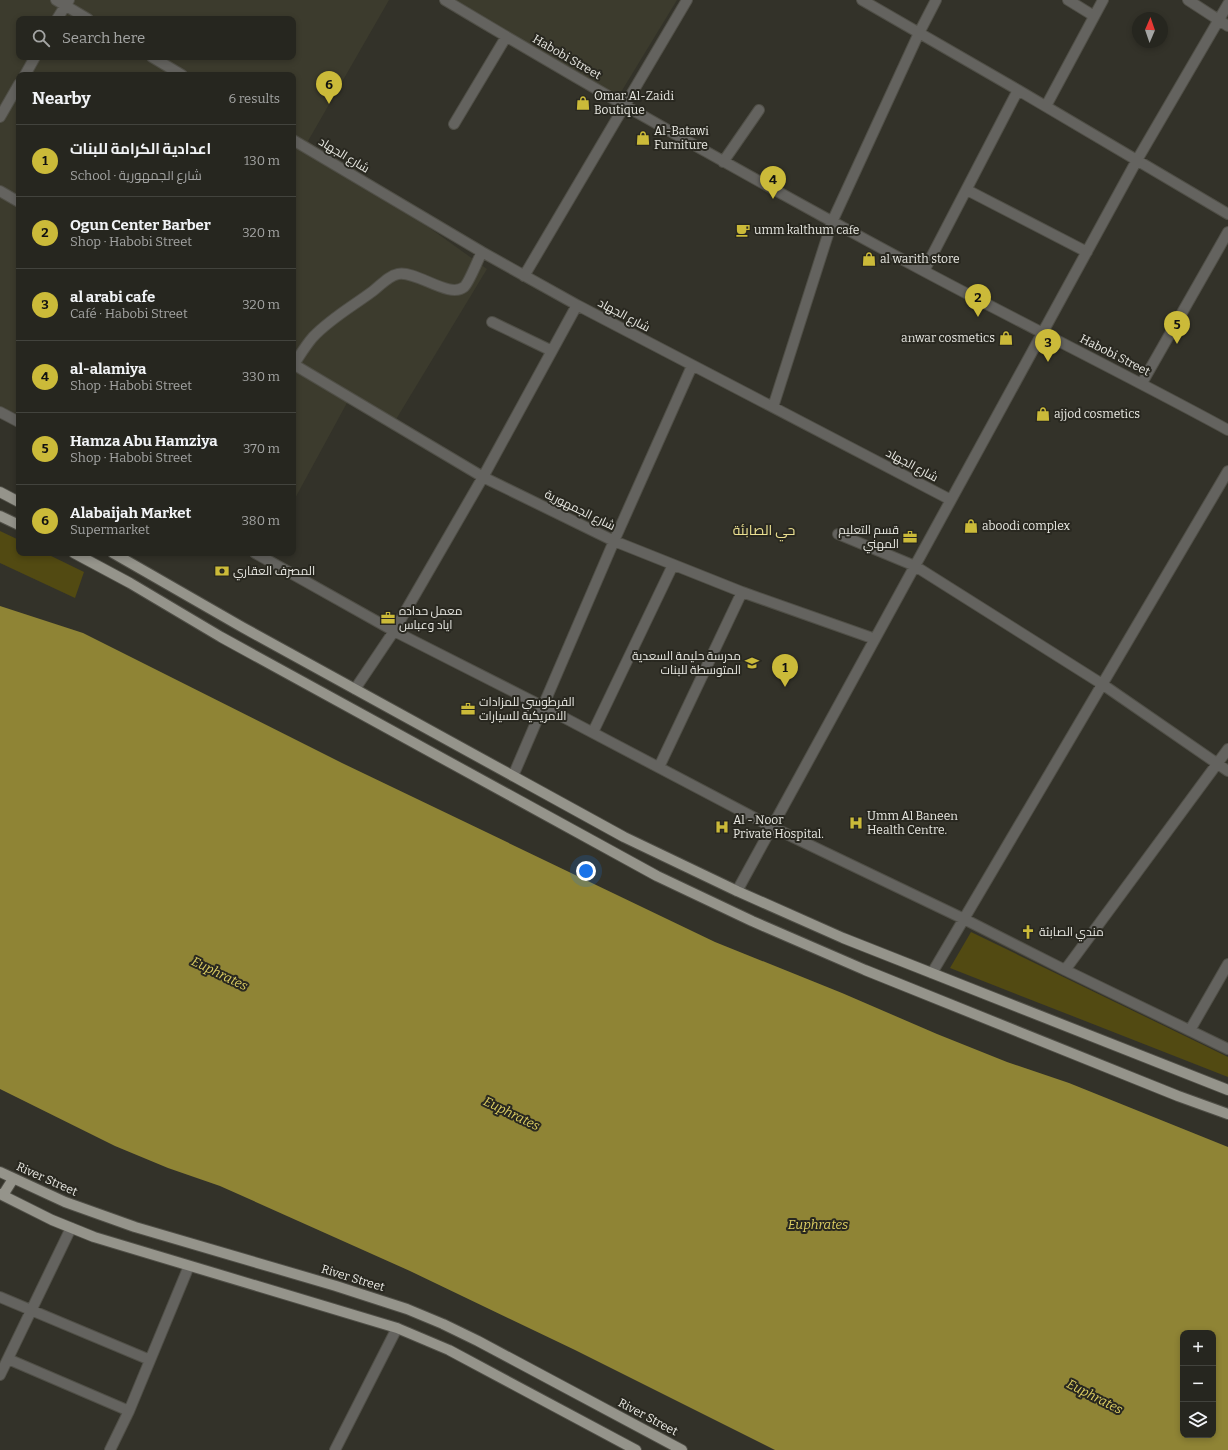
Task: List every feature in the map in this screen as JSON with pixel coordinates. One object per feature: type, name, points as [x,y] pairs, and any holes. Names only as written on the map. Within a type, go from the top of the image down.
[{"type":"main road","points":[[0,492],[16,500]]},
{"type":"main road","points":[[0,516],[16,524]]},
{"type":"main road","points":[[80,556],[419,746],[657,876],[745,918],[922,994],[1178,1096],[1228,1114]]},
{"type":"main road","points":[[118,556],[242,627],[513,776],[624,836],[737,891],[836,935],[1228,1090]]},
{"type":"main road","points":[[419,746],[429,730]]},
{"type":"main road","name":"River Street","points":[[0,1172],[65,1202],[135,1228],[351,1290],[407,1309],[478,1341],[682,1450]]},
{"type":"main road","points":[[13,1178],[1,1195],[71,1228],[112,1243],[397,1328],[449,1350],[636,1450]]},
{"type":"street","points":[[56,0],[67,3],[84,16]]},
{"type":"street","name":"Habobi Street","points":[[445,0],[723,162],[832,222],[1042,333],[1142,383],[1228,430]]},
{"type":"street","points":[[524,276],[687,0]]},
{"type":"street","points":[[862,0],[1046,106],[1228,214]]},
{"type":"street","points":[[773,407],[832,222],[919,33],[936,0]]},
{"type":"street","points":[[1068,0],[1094,16]]},
{"type":"street","points":[[1046,106],[1103,0]]},
{"type":"street","points":[[1188,0],[1228,26]]},
{"type":"street","points":[[60,16],[67,3]]},
{"type":"street","points":[[737,891],[1137,160],[1228,4]]},
{"type":"street","points":[[454,124],[506,36]]},
{"type":"street","points":[[27,72],[33,60]]},
{"type":"street","points":[[157,60],[177,72]]},
{"type":"street","points":[[0,117],[16,89]]},
{"type":"street","points":[[924,271],[1018,90]]},
{"type":"street","points":[[723,162],[759,110]]},
{"type":"street","name":"شارع الجهاد","points":[[296,142],[482,252],[577,305],[951,500]]},
{"type":"street","points":[[967,190],[1087,252]]},
{"type":"street","points":[[0,191],[16,200]]},
{"type":"street","points":[[1142,383],[1228,232]]},
{"type":"street","points":[[296,361],[311,338],[324,325],[390,277],[407,273],[450,290],[458,290],[465,287],[482,252]]},
{"type":"street","points":[[355,689],[394,631],[484,477],[577,305]]},
{"type":"street","points":[[492,322],[552,351]]},
{"type":"street","name":"شارع الجمهورية","points":[[296,365],[484,477],[614,541],[673,566],[742,592],[875,639]]},
{"type":"street","points":[[513,776],[614,541],[692,366]]},
{"type":"street","points":[[0,412],[16,420]]},
{"type":"street","points":[[932,973],[1228,471]]},
{"type":"street","points":[[838,534],[915,566],[1102,684],[1228,771]]},
{"type":"street","points":[[260,556],[394,631],[542,706],[772,827],[964,919],[1228,1049]]},
{"type":"street","points":[[592,732],[673,566]]},
{"type":"street","points":[[659,767],[742,592]]},
{"type":"street","points":[[1065,970],[1228,749]]},
{"type":"street","points":[[1190,1030],[1228,964]]},
{"type":"street","points":[[0,1375],[71,1228]]},
{"type":"street","points":[[110,1450],[150,1360],[189,1266]]},
{"type":"street","points":[[0,1297],[150,1360]]},
{"type":"street","points":[[335,1450],[397,1328]]},
{"type":"street","points":[[8,1359],[128,1411]]},
{"type":"shaded area","points":[[0,0],[389,0],[308,141],[487,269],[392,426],[348,401],[296,496],[296,72],[16,72],[16,421],[0,412]]},
{"type":"shaded area","points":[[451,0],[677,0],[615,102]]},
{"type":"shaded area","points":[[0,531],[16,539],[16,556],[51,556],[84,572],[75,598],[0,563]]},
{"type":"shaded area","points":[[971,932],[1228,1057],[1228,1077],[950,968]]},
{"type":"water","name":"Euphrates","points":[[0,606],[83,633],[342,763],[715,942],[1007,1062],[1069,1083],[1228,1147],[1228,1450],[775,1450],[575,1350],[410,1271],[220,1186],[168,1168],[115,1146],[0,1089]]},
{"type":"place","name":"Omar Al-Zaidi Boutique","points":[[583,103]]},
{"type":"place","name":"Alabaijah Market","points":[[329,104]]},
{"type":"place","name":"Al-Batawi Furniture","points":[[643,138]]},
{"type":"place","name":"al-alamiya","points":[[773,199]]},
{"type":"place","name":"umm kalthum cafe","points":[[743,230]]},
{"type":"place","name":"al warith store","points":[[869,259]]},
{"type":"place","name":"Ogun Center Barber","points":[[978,317]]},
{"type":"place","name":"anwar cosmetics","points":[[1006,338]]},
{"type":"place","name":"Hamza Abu Hamziya","points":[[1177,344]]},
{"type":"place","name":"al arabi cafe","points":[[1048,362]]},
{"type":"place","name":"ajjod cosmetics","points":[[1043,414]]},
{"type":"place","name":"aboodi complex","points":[[971,526]]},
{"type":"place","name":"قسم التعليم المهني","points":[[910,537]]},
{"type":"place","name":"المصرف العقاري","points":[[222,571]]},
{"type":"place","name":"معمل حداده اياد وعباس","points":[[388,618]]},
{"type":"place","name":"مدرسة حليمة السعدية المتوسطة للبنات","points":[[752,663]]},
{"type":"place","name":"اعدادية الكرامة للبنات","points":[[785,687]]},
{"type":"place","name":"الفرطوسي للمزادات الامريكية للسيارات","points":[[468,709]]},
{"type":"place","name":"Umm Al Baneen Health Centre.","points":[[856,823]]},
{"type":"place","name":"Al - Noor Private Hospital.","points":[[722,827]]},
{"type":"place","name":"مندي الصابئة","points":[[1028,932]]},
{"type":"district","name":"حي الصابئة","points":[[764,530]]}]
